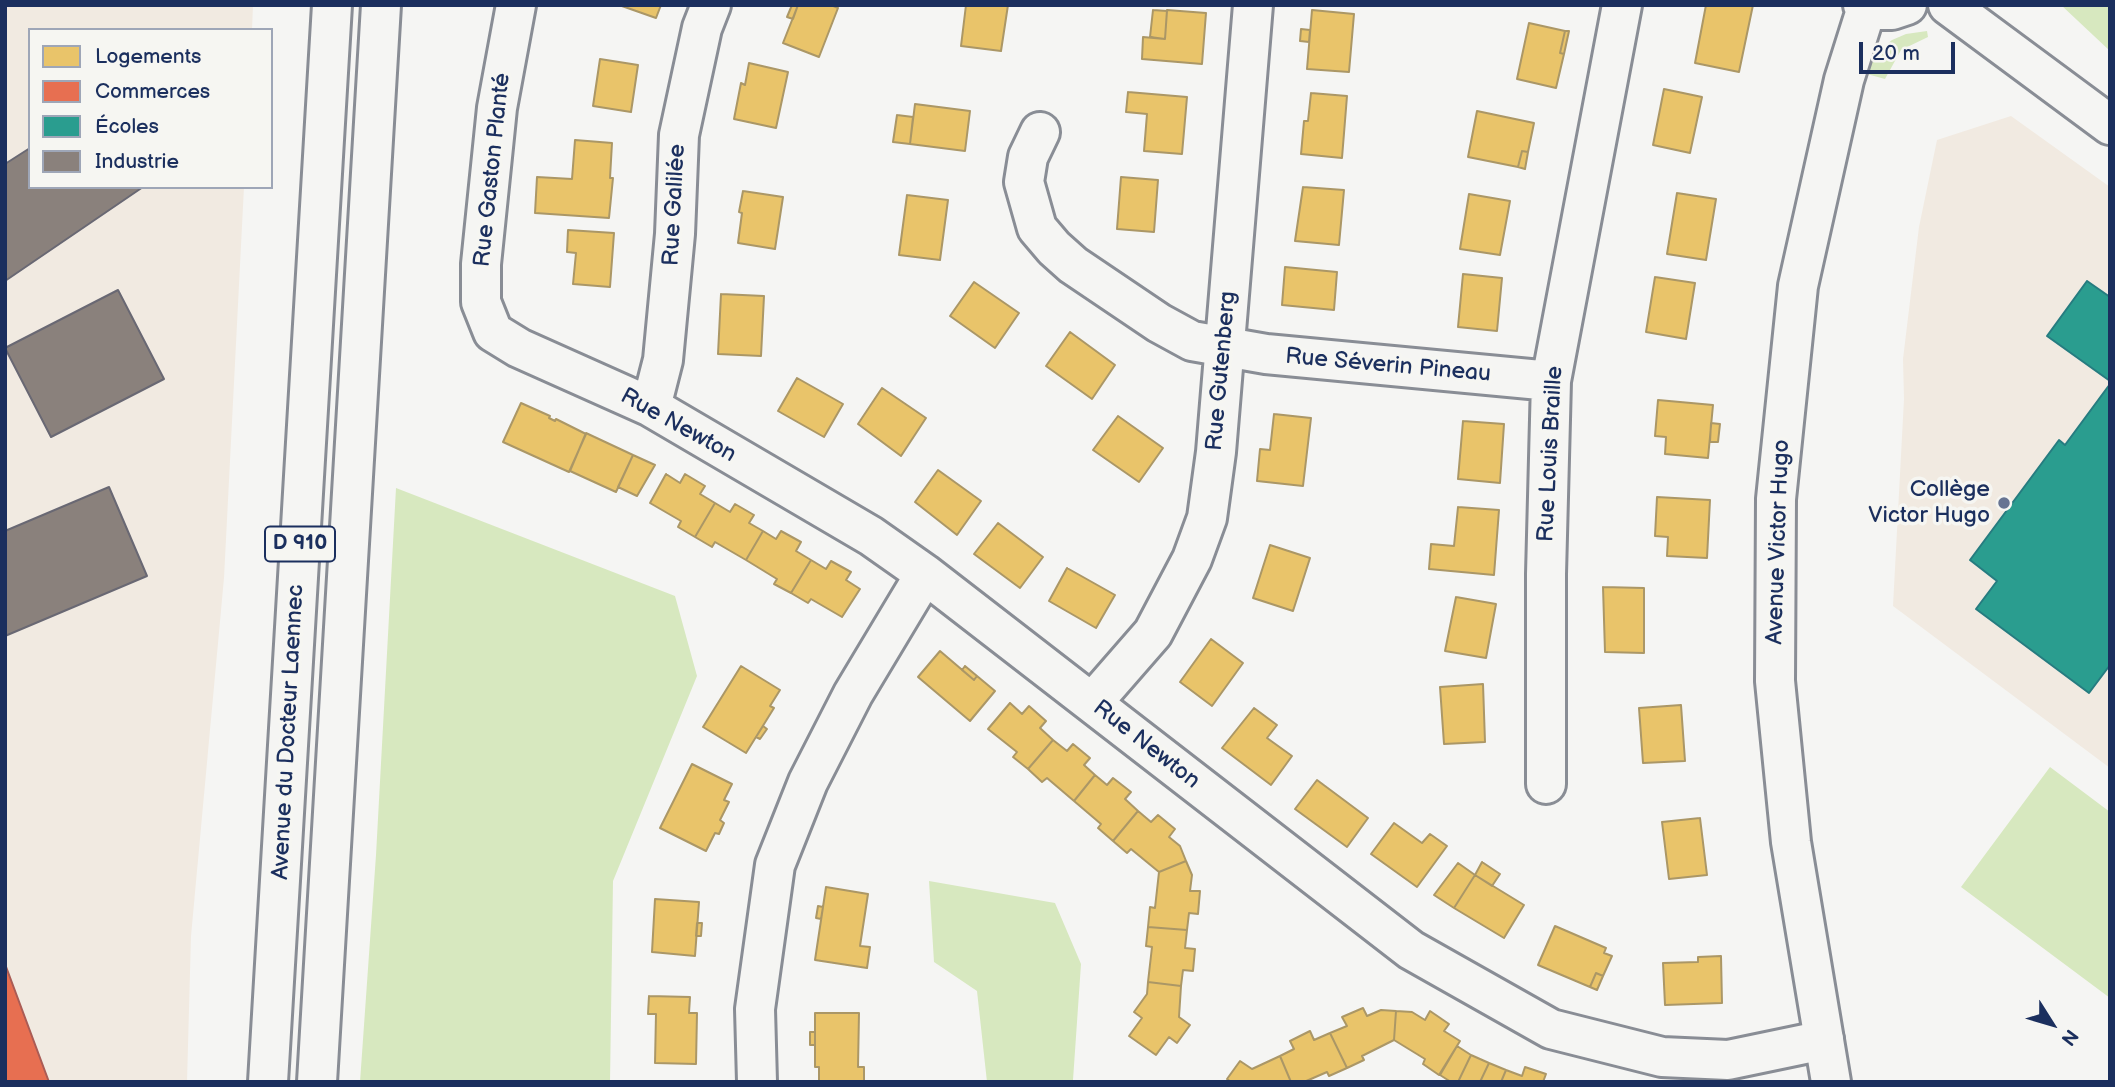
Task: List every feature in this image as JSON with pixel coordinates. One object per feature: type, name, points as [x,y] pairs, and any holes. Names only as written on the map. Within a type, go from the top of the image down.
[{"type":"street","name":"Avenue du Docteur Laennec","points":[[268,1082],[332,5]]},
{"type":"street","name":"Avenue du Docteur Laennec","points":[[317,1082],[381,5]]},
{"type":"street","name":"Rue Gaston Planté","points":[[493,332],[481,302],[481,264],[497,108],[516,5]]},
{"type":"street","name":"Rue Galilée","points":[[650,407],[663,360],[675,234],[679,135],[702,28],[711,5]]},
{"type":"street","name":"Rue Gutenberg","points":[[1092,703],[1153,634],[1192,559],[1208,518],[1216,452],[1253,5]]},
{"type":"street","name":"Rue Louis Braille","points":[[1546,783],[1546,574],[1551,381],[1622,5]]},
{"type":"street","points":[[1865,6],[1892,10],[1907,5]]},
{"type":"street","points":[[1948,5],[2110,125]]},
{"type":"street","name":"Avenue Victor Hugo","points":[[1831,1082],[1791,842],[1775,681],[1776,499],[1798,286],[1844,80],[1865,6]]},
{"type":"street","name":"Rue Séverin Pineau","points":[[1040,132],[1028,157],[1024,182],[1037,228],[1073,265],[1159,323],[1192,341],[1266,354],[1551,381]]},
{"type":"street","name":"Rue Newton","points":[[493,332],[519,348],[650,407],[870,536],[925,574],[1411,950],[1551,1029],[1664,1069],[1728,1060],[1824,1040]]},
{"type":"street","points":[[757,1082],[755,1009],[775,865],[808,782],[853,694],[925,574]]},
{"type":"shaded area","points":[[5,5],[253,5],[252,28],[28,28],[28,189],[244,189],[224,578],[191,936],[187,1082],[5,1082]]},
{"type":"shaded area","name":"Collège Victor Hugo","points":[[2011,116],[2110,187],[2110,768],[1893,606],[1904,399],[1903,359],[1919,227],[1937,140]]},
{"type":"green space","points":[[2061,5],[2110,5],[2110,51]]},
{"type":"green space","points":[[1927,31],[1928,37],[1901,50],[1885,79],[1867,74],[1877,52],[1892,40],[1906,34]]},
{"type":"green space","points":[[396,488],[675,596],[697,676],[613,881],[610,1082],[360,1082],[376,855]]},
{"type":"green space","points":[[2050,767],[2110,812],[2110,998],[1961,887]]},
{"type":"green space","points":[[929,881],[1055,903],[1081,964],[1073,1080],[1076,1082],[987,1082],[977,991],[934,962]]},
{"type":"building: Logements","points":[[619,5],[661,5],[656,18]]},
{"type":"building: Logements","points":[[792,5],[798,5],[793,19],[787,17]]},
{"type":"building: Logements","points":[[798,5],[831,5],[838,8],[819,57],[783,43]]},
{"type":"building: Logements","points":[[966,5],[1008,5],[1001,51],[961,46]]},
{"type":"building: Logements","points":[[1706,5],[1753,5],[1739,72],[1695,63]]},
{"type":"building: Logements","points":[[1153,10],[1167,11],[1165,39],[1150,37]]},
{"type":"building: Logements","points":[[1167,10],[1206,13],[1202,64],[1142,59],[1143,37],[1165,39]]},
{"type":"building: Logements","points":[[1312,10],[1354,14],[1349,72],[1307,69]]},
{"type":"building: Logements","points":[[1529,23],[1565,31],[1560,53],[1564,54],[1556,88],[1517,79]]},
{"type":"building: Logements","points":[[1301,29],[1310,30],[1309,42],[1300,41]]},
{"type":"building: Logements","points":[[1565,31],[1569,31],[1564,54],[1560,53]]},
{"type":"building: Logements","points":[[600,59],[638,65],[631,112],[593,106]]},
{"type":"building: Logements","points":[[749,63],[788,72],[776,128],[734,119],[741,83],[745,85]]},
{"type":"building: Logements","points":[[1664,89],[1702,97],[1690,153],[1653,145]]},
{"type":"building: Logements","points":[[1128,92],[1187,97],[1182,154],[1144,151],[1147,114],[1126,112]]},
{"type":"building: Logements","points":[[1311,93],[1347,96],[1342,158],[1301,154],[1304,121],[1308,121]]},
{"type":"building: Logements","points":[[915,104],[970,111],[965,151],[910,144]]},
{"type":"building: Logements","points":[[1477,111],[1534,123],[1528,152],[1522,151],[1518,167],[1468,157]]},
{"type":"building: Logements","points":[[897,115],[913,117],[910,144],[893,142]]},
{"type":"building: Logements","points":[[575,140],[612,143],[610,178],[613,178],[609,218],[535,213],[537,177],[572,179]]},
{"type":"building: Logements","points":[[1522,151],[1528,152],[1525,169],[1518,167]]},
{"type":"building: Logements","points":[[1121,177],[1158,180],[1154,232],[1117,229]]},
{"type":"building: Logements","points":[[1303,187],[1344,190],[1339,245],[1295,241]]},
{"type":"building: Logements","points":[[743,191],[783,197],[775,249],[738,243]]},
{"type":"building: Logements","points":[[1677,193],[1716,199],[1706,260],[1667,254]]},
{"type":"building: Logements","points":[[1469,194],[1510,201],[1500,255],[1460,249]]},
{"type":"building: Logements","points":[[907,195],[948,200],[940,260],[899,255]]},
{"type":"building: Logements","points":[[568,230],[614,233],[610,287],[573,284],[576,253],[567,252]]},
{"type":"building: Logements","points":[[1285,267],[1337,272],[1334,310],[1282,305]]},
{"type":"building: Logements","points":[[1463,274],[1502,278],[1497,331],[1458,327]]},
{"type":"building: Logements","points":[[1655,277],[1695,283],[1686,339],[1646,332]]},
{"type":"building: Logements","points":[[974,282],[1019,313],[995,348],[950,316]]},
{"type":"building: Logements","points":[[721,294],[764,296],[761,356],[718,354]]},
{"type":"building: Logements","points":[[1070,332],[1115,365],[1092,399],[1046,366]]},
{"type":"building: Logements","points":[[797,378],[843,404],[824,437],[778,411]]},
{"type":"building: Logements","points":[[882,388],[926,418],[901,456],[858,424]]},
{"type":"building: Logements","points":[[1658,400],[1713,405],[1708,458],[1665,454],[1666,437],[1655,436]]},
{"type":"building: Logements","points":[[521,403],[586,434],[569,472],[503,442]]},
{"type":"building: Logements","points":[[1274,414],[1311,418],[1303,486],[1257,481],[1260,449],[1270,450]]},
{"type":"building: Logements","points":[[1118,416],[1163,448],[1139,482],[1093,450]]},
{"type":"building: Logements","points":[[1463,421],[1504,424],[1500,483],[1458,479]]},
{"type":"building: Logements","points":[[1711,423],[1720,424],[1718,442],[1710,442]]},
{"type":"building: Logements","points":[[586,433],[633,455],[616,492],[570,471]]},
{"type":"building: Logements","points":[[633,455],[655,465],[637,496],[618,487]]},
{"type":"building: Logements","points":[[938,470],[981,501],[957,535],[915,502]]},
{"type":"building: Logements","points":[[666,474],[680,483],[685,474],[705,486],[700,494],[715,503],[695,537],[678,527],[681,521],[650,503]]},
{"type":"building: Logements","points":[[1657,497],[1710,500],[1707,558],[1667,556],[1668,537],[1655,536]]},
{"type":"building: Logements","points":[[715,503],[730,512],[735,504],[754,515],[749,523],[763,531],[746,560],[715,542],[712,547],[695,537]]},
{"type":"building: Logements","points":[[1458,507],[1499,510],[1494,575],[1429,569],[1431,544],[1454,546]]},
{"type":"building: Logements","points":[[998,523],[1043,557],[1020,588],[974,554]]},
{"type":"building: Logements","points":[[763,531],[776,539],[781,531],[801,542],[796,551],[811,560],[791,593],[774,584],[777,579],[746,560]]},
{"type":"building: Logements","points":[[1270,545],[1310,558],[1293,611],[1253,598]]},
{"type":"building: Logements","points":[[811,560],[826,569],[831,561],[851,572],[846,580],[860,589],[842,617],[811,599],[808,603],[791,593]]},
{"type":"building: Logements","points":[[1067,568],[1115,595],[1096,628],[1049,601]]},
{"type":"building: Logements","points":[[1603,587],[1644,588],[1644,653],[1605,652]]},
{"type":"building: Logements","points":[[1456,597],[1496,604],[1486,658],[1445,651]]},
{"type":"building: Logements","points":[[1211,639],[1243,663],[1212,706],[1180,682]]},
{"type":"building: Logements","points":[[940,651],[974,680],[977,676],[995,691],[970,721],[918,677]]},
{"type":"building: Logements","points":[[741,666],[780,690],[770,706],[774,708],[746,753],[703,727]]},
{"type":"building: Logements","points":[[965,666],[977,676],[974,680],[962,670]]},
{"type":"building: Logements","points":[[1483,684],[1485,742],[1444,744],[1440,687]]},
{"type":"building: Logements","points":[[1010,703],[1022,714],[1029,706],[1046,721],[1040,728],[1053,740],[1028,769],[1013,757],[1017,752],[988,729]]},
{"type":"building: Logements","points":[[1681,705],[1685,761],[1643,763],[1639,708]]},
{"type":"building: Logements","points":[[1254,708],[1277,725],[1267,738],[1292,756],[1271,785],[1222,748]]},
{"type":"building: Logements","points":[[763,726],[767,729],[760,739],[756,737]]},
{"type":"building: Logements","points":[[1053,740],[1067,751],[1073,744],[1090,758],[1084,765],[1095,775],[1074,801],[1047,778],[1042,782],[1028,769]]},
{"type":"building: Logements","points":[[692,764],[732,784],[724,800],[729,802],[720,820],[724,823],[719,834],[715,833],[706,851],[660,828]]},
{"type":"building: Logements","points":[[1095,775],[1107,785],[1113,778],[1131,792],[1125,799],[1138,811],[1113,841],[1098,828],[1101,824],[1074,801]]},
{"type":"building: Logements","points":[[1317,780],[1368,818],[1347,847],[1295,809]]},
{"type":"building: Logements","points":[[1138,811],[1151,822],[1158,815],[1175,829],[1169,837],[1180,846],[1186,861],[1159,872],[1131,849],[1127,853],[1113,841]]},
{"type":"building: Logements","points":[[1700,818],[1707,875],[1669,879],[1662,822]]},
{"type":"building: Logements","points":[[1394,823],[1422,843],[1430,834],[1447,846],[1417,887],[1371,854]]},
{"type":"building: Logements","points":[[1186,861],[1192,875],[1190,891],[1200,891],[1198,914],[1189,913],[1187,930],[1148,927],[1150,907],[1155,908],[1159,872]]},
{"type":"building: Logements","points":[[1482,862],[1500,874],[1492,886],[1475,875]]},
{"type":"building: Logements","points":[[1458,863],[1475,875],[1454,908],[1434,895]]},
{"type":"building: Logements","points":[[1475,875],[1524,905],[1504,938],[1454,908]]},
{"type":"building: Logements","points":[[826,887],[868,894],[860,946],[870,947],[867,968],[815,960]]},
{"type":"building: Logements","points":[[655,899],[699,902],[695,956],[652,952]]},
{"type":"building: Logements","points":[[818,906],[823,907],[821,919],[816,918]]},
{"type":"building: Logements","points":[[697,923],[702,923],[701,936],[696,936]]},
{"type":"building: Logements","points":[[1555,926],[1606,948],[1604,953],[1612,956],[1603,976],[1596,973],[1590,987],[1538,965]]},
{"type":"building: Logements","points":[[1148,927],[1187,930],[1185,948],[1195,949],[1193,971],[1183,970],[1181,986],[1148,982],[1152,947],[1146,946]]},
{"type":"building: Logements","points":[[1721,956],[1722,1003],[1665,1005],[1663,963],[1698,962],[1698,957]]},
{"type":"building: Logements","points":[[1596,973],[1603,976],[1597,990],[1590,987]]},
{"type":"building: Logements","points":[[1148,982],[1181,986],[1179,1017],[1190,1025],[1177,1043],[1169,1037],[1156,1055],[1129,1036],[1142,1018],[1134,1012],[1147,994]]},
{"type":"building: Logements","points":[[649,996],[690,997],[689,1013],[697,1013],[696,1064],[655,1063],[656,1014],[648,1014]]},
{"type":"building: Logements","points":[[1363,1008],[1367,1016],[1381,1010],[1396,1011],[1394,1040],[1362,1056],[1364,1060],[1347,1068],[1330,1033],[1347,1026],[1342,1017]]},
{"type":"building: Logements","points":[[1396,1011],[1412,1012],[1425,1020],[1430,1011],[1449,1024],[1444,1031],[1460,1041],[1439,1075],[1423,1064],[1425,1059],[1394,1040]]},
{"type":"building: Logements","points":[[815,1013],[859,1013],[858,1067],[864,1067],[864,1082],[819,1082],[819,1067],[815,1067]]},
{"type":"building: Logements","points":[[1310,1031],[1314,1040],[1330,1033],[1347,1068],[1329,1076],[1327,1072],[1304,1082],[1291,1082],[1280,1056],[1294,1049],[1290,1041]]},
{"type":"building: Logements","points":[[810,1032],[815,1032],[815,1045],[810,1045]]},
{"type":"building: Logements","points":[[1457,1046],[1471,1055],[1458,1082],[1451,1082],[1440,1075]]},
{"type":"building: Logements","points":[[1471,1055],[1489,1063],[1480,1082],[1458,1082]]},
{"type":"building: Logements","points":[[1280,1056],[1291,1082],[1231,1082],[1227,1079],[1240,1061],[1252,1069]]},
{"type":"building: Logements","points":[[1489,1063],[1506,1070],[1501,1082],[1480,1082]]},
{"type":"building: Logements","points":[[1525,1067],[1546,1074],[1543,1082],[1501,1082],[1506,1070],[1522,1076]]},
{"type":"building: Commerces","points":[[5,964],[49,1082],[5,1082]]},
{"type":"building: Écoles","points":[[2087,281],[2110,297],[2110,381],[2047,336]]},
{"type":"building: Écoles","points":[[2110,384],[2110,665],[2089,693],[1976,609],[1997,581],[1970,560],[2059,440],[2065,445]]},
{"type":"building: Industrie","points":[[28,149],[28,189],[140,189],[5,281],[5,164]]},
{"type":"building: Industrie","points":[[118,290],[164,379],[51,437],[5,348]]},
{"type":"building: Industrie","points":[[109,487],[147,576],[5,636],[5,531]]},
{"type":"place","name":"Collège Victor Hugo","points":[[2004,503]]}]
